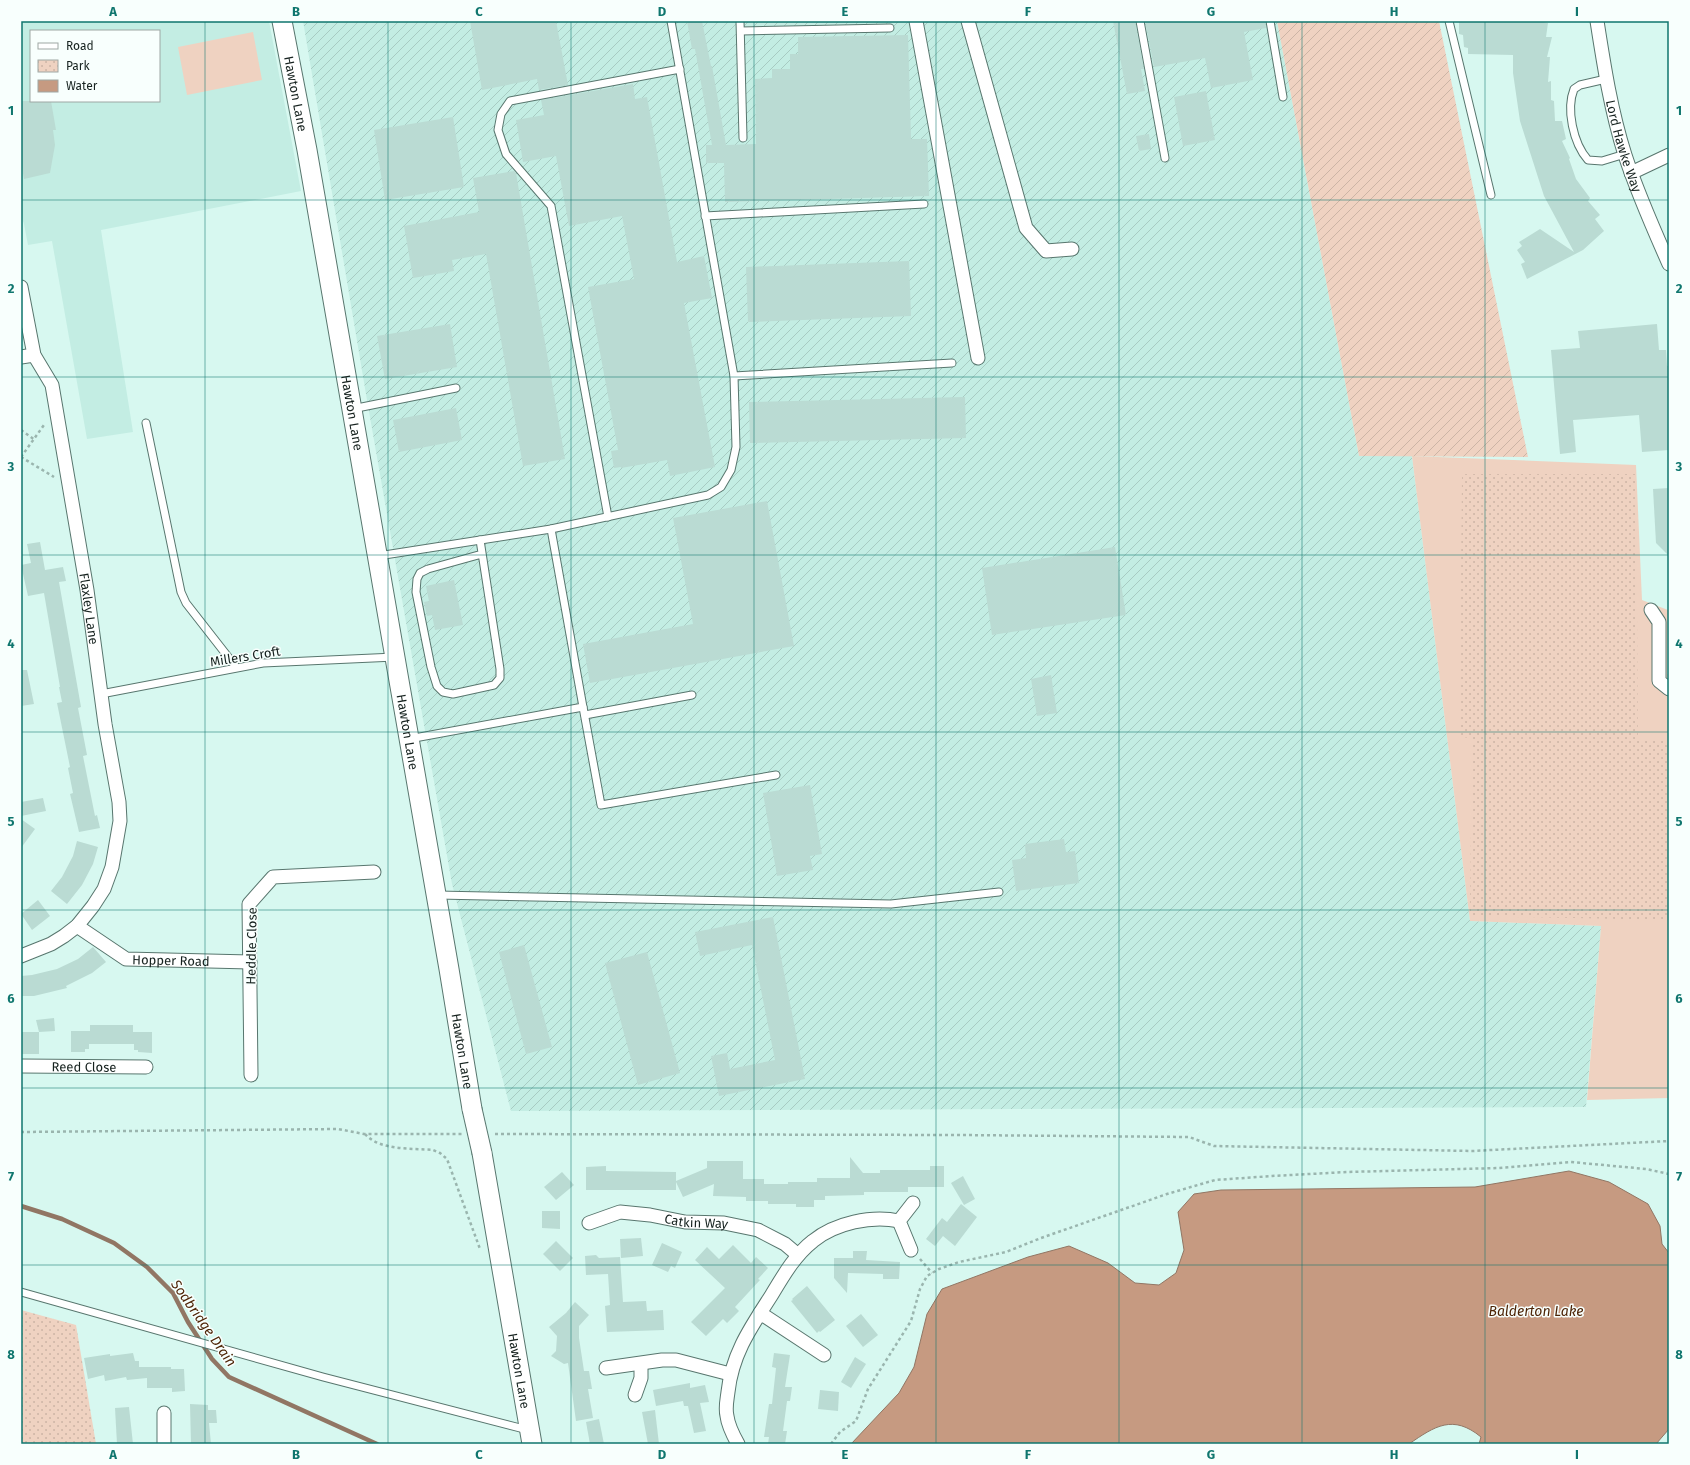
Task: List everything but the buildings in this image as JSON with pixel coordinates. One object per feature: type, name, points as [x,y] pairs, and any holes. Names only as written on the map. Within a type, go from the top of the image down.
[{"type":"street","name":"Hawton Lane","points":[[282,21],[307,150],[472,1109],[482,1153],[531,1437]]},
{"type":"street","points":[[916,21],[978,358]]},
{"type":"street","points":[[968,21],[1026,228],[1046,251],[1072,250]]},
{"type":"street","name":"Lord Hawke Way","points":[[1597,21],[1606,80],[1625,154],[1644,206],[1669,264]]},
{"type":"street","points":[[1631,173],[1669,155]]},
{"type":"street","name":"Flaxley Lane","points":[[21,287],[27,356],[52,386],[87,590],[101,694],[119,802],[120,821],[114,860],[110,874],[104,889],[93,906],[77,926],[51,944],[21,956]]},
{"type":"street","points":[[1651,610],[1659,622],[1659,681],[1669,689]]},
{"type":"street","name":"Heddle Close","points":[[251,1075],[249,904],[273,877],[374,872]]},
{"type":"street","name":"Hopper Road","points":[[77,926],[126,959],[250,962]]},
{"type":"street","name":"Reed Close","points":[[21,1066],[146,1067]]},
{"type":"street","points":[[899,1221],[913,1203]]},
{"type":"street","name":"Catkin Way","points":[[589,1223],[620,1212],[650,1215],[685,1222],[724,1223],[758,1230],[785,1244],[798,1255]]},
{"type":"street","points":[[738,1444],[726,1415],[730,1374],[739,1351],[760,1313],[798,1255],[814,1240],[834,1229],[859,1220],[885,1218],[899,1221]]},
{"type":"street","points":[[899,1221],[911,1250]]},
{"type":"street","points":[[760,1313],[824,1355]]},
{"type":"street","points":[[606,1368],[662,1360],[676,1360],[730,1374]]},
{"type":"street","points":[[635,1395],[641,1378],[641,1364]]},
{"type":"street","points":[[164,1413],[164,1444]]},
{"type":"lane","points":[[378,557],[551,529],[708,495],[721,487],[731,470],[736,447],[734,376],[671,21]]},
{"type":"lane","points":[[740,21],[743,138]]},
{"type":"lane","points":[[1140,21],[1165,158]]},
{"type":"lane","points":[[1270,21],[1283,97]]},
{"type":"lane","points":[[1449,21],[1490,194]]},
{"type":"lane","points":[[741,31],[890,28]]},
{"type":"lane","points":[[608,517],[551,206],[506,154],[498,130],[501,114],[510,101],[680,69]]},
{"type":"lane","points":[[1606,80],[1580,85],[1574,89],[1571,96],[1570,105],[1572,120],[1582,153],[1588,160],[1602,161],[1625,154]]},
{"type":"lane","points":[[706,216],[924,204]]},
{"type":"lane","points":[[734,376],[952,363]]},
{"type":"lane","points":[[352,409],[456,388]]},
{"type":"lane","points":[[146,423],[181,592],[186,603],[236,667]]},
{"type":"lane","points":[[551,529],[601,805],[776,774]]},
{"type":"lane","points":[[480,540],[500,669],[500,678],[494,685],[468,692],[453,694],[443,692],[437,686],[431,667],[418,605],[416,592],[417,579],[420,573],[428,569],[482,554]]},
{"type":"lane","name":"Millers Croft","points":[[101,694],[262,663],[395,657]]},
{"type":"lane","points":[[585,715],[692,695]]},
{"type":"lane","points":[[409,739],[583,707]]},
{"type":"lane","points":[[436,895],[891,904],[999,892]]},
{"type":"lane","points":[[21,1292],[531,1437]]},
{"type":"path","points":[[56,408],[35,440],[21,457],[69,485]]},
{"type":"path","points":[[21,430],[35,440]]},
{"type":"path","points":[[21,1132],[338,1129],[364,1134],[469,1134]]},
{"type":"path","points":[[364,1134],[371,1141],[383,1145],[433,1150],[440,1153],[447,1159],[481,1250],[488,1254],[499,1255]]},
{"type":"path","points":[[492,1134],[1189,1137],[1214,1146],[1472,1151],[1669,1141]]},
{"type":"path","points":[[831,1444],[840,1432],[856,1421],[868,1389],[911,1321],[920,1289],[928,1276],[932,1273],[959,1262],[1006,1252],[1041,1238],[1167,1194],[1215,1180],[1347,1172],[1499,1168],[1571,1162],[1646,1169],[1669,1174]]},
{"type":"path","points":[[911,1250],[932,1273]]},
{"type":"shaded area","points":[[21,21],[269,21],[301,191],[101,230],[133,432],[87,439],[52,241],[28,245],[21,215]]},
{"type":"shaded area","points":[[303,21],[1277,21],[1359,456],[1412,456],[1470,921],[1601,926],[1586,1107],[511,1111],[452,884],[368,406]]},
{"type":"green space","points":[[1277,21],[1439,21],[1528,457],[1359,456]]},
{"type":"green space","points":[[253,32],[262,80],[187,95],[178,47]]},
{"type":"green space","points":[[1412,456],[1636,465],[1642,600],[1668,610],[1669,1098],[1587,1100],[1601,926],[1470,921]]},
{"type":"green space","points":[[1462,474],[1636,474],[1638,741],[1669,741],[1669,920],[1470,916],[1472,738],[1459,737]]},
{"type":"green space","points":[[21,1310],[76,1325],[96,1444],[21,1444]]},
{"type":"water","name":"Balderton Lake","points":[[1569,1171],[1609,1182],[1648,1204],[1660,1226],[1662,1244],[1669,1253],[1669,1429],[1656,1444],[1479,1444],[1481,1437],[1471,1430],[1453,1424],[1444,1425],[1427,1432],[1409,1444],[851,1444],[899,1393],[914,1367],[927,1314],[942,1289],[1028,1257],[1069,1246],[1108,1263],[1135,1283],[1159,1285],[1176,1273],[1184,1250],[1178,1212],[1194,1194],[1221,1190],[1475,1187]]},
{"type":"waterway","name":"Sodbridge Drain","points":[[21,1206],[62,1219],[114,1243],[147,1267],[173,1293],[188,1322],[212,1359],[229,1377],[377,1444]]}]
